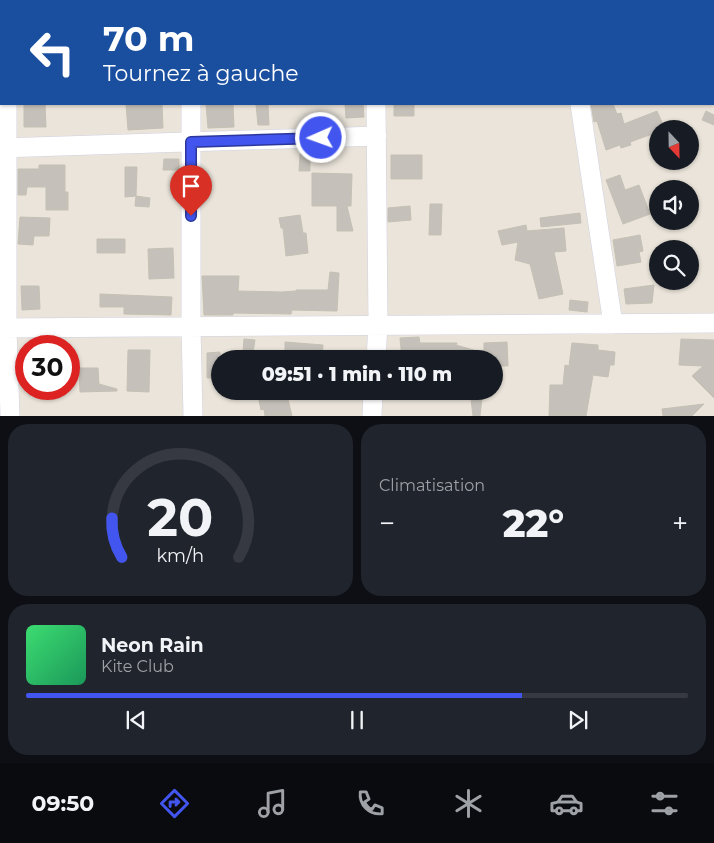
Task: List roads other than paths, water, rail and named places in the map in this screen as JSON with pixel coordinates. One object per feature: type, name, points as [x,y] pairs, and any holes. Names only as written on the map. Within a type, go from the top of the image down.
[{"type":"street","points":[[7,105],[4,148],[4,328],[10,416]]},
{"type":"street","points":[[191,105],[193,416]]},
{"type":"street","points":[[376,105],[378,325],[377,350]]},
{"type":"street","points":[[580,105],[613,324]]},
{"type":"street","points":[[4,148],[376,136]]},
{"type":"street","points":[[4,328],[714,323]]},
{"type":"street","points":[[372,416],[373,400]]}]
